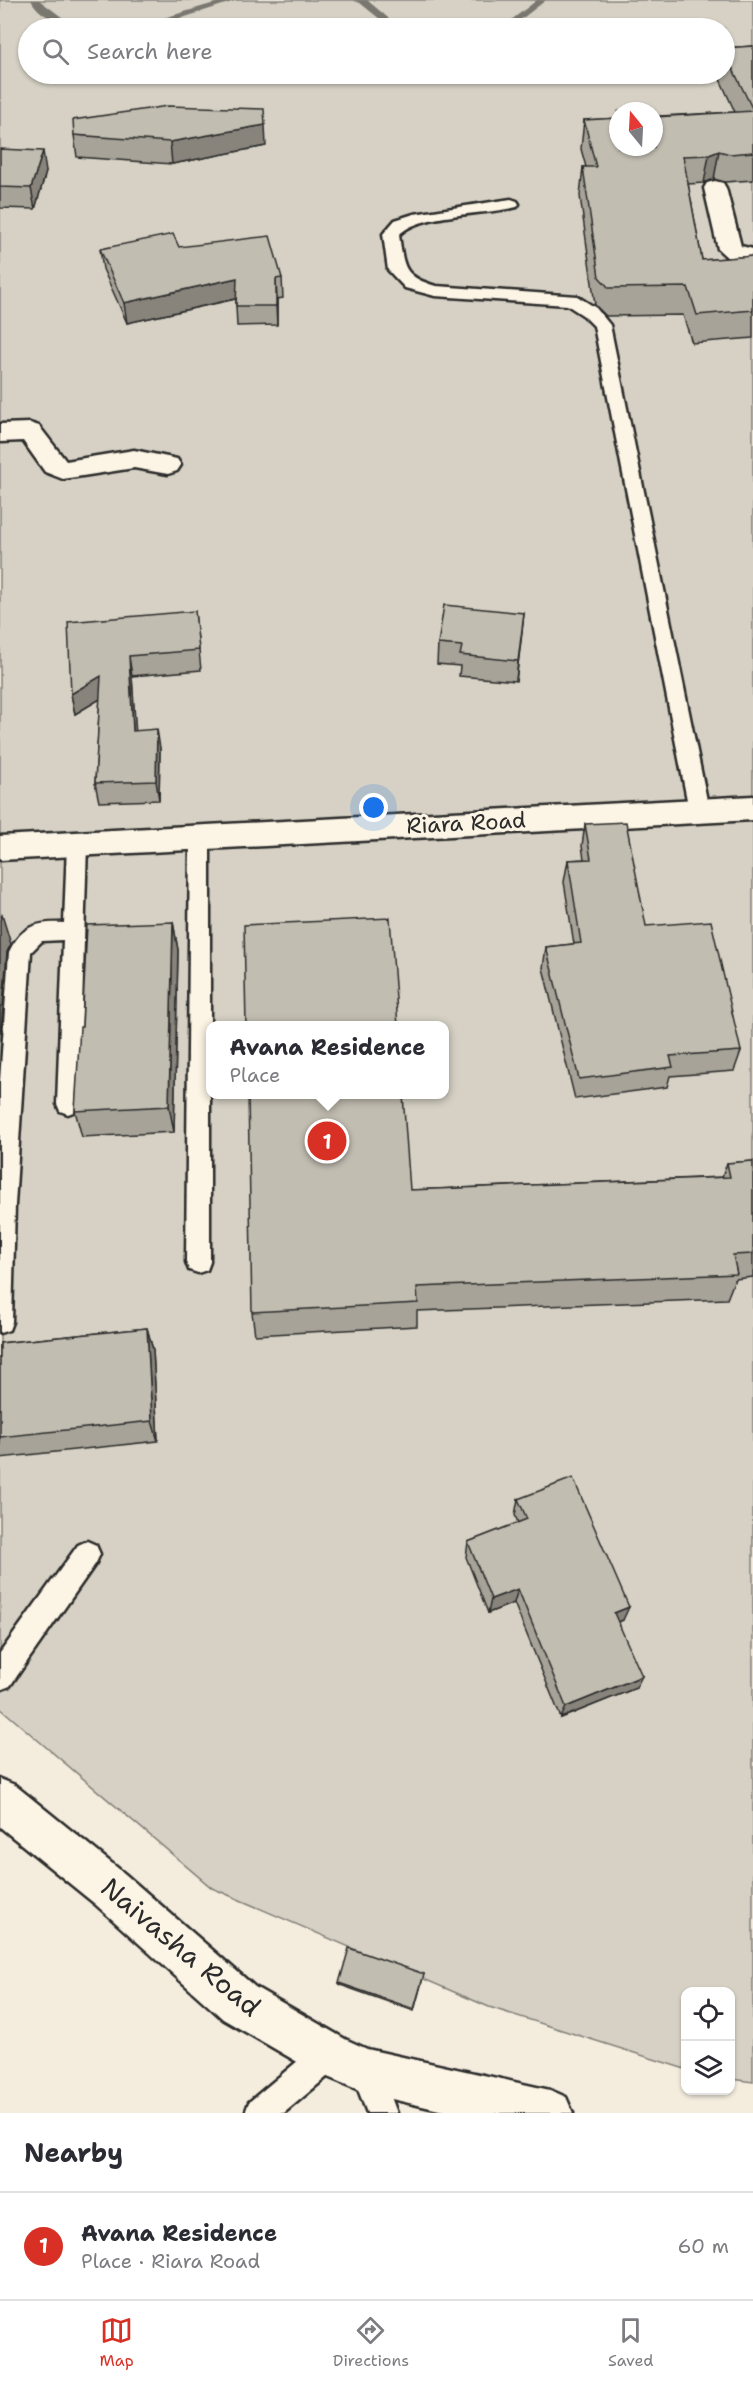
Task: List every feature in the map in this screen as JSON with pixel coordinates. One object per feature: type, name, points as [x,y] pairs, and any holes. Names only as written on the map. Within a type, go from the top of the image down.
[{"type":"street","points":[[715,188],[730,249],[737,254],[749,256]]},
{"type":"street","points":[[0,433],[30,432],[54,466],[63,470],[134,459],[168,465]]},
{"type":"street","name":"Riara Road","points":[[0,848],[753,808]]},
{"type":"street","name":"Naivasha Road","points":[[0,1800],[110,1888],[239,2003],[348,2063],[550,2113]]},
{"type":"lane","points":[[510,204],[420,217],[401,224],[390,234],[396,270],[411,284],[435,291],[571,300],[590,312],[602,325],[699,810]]},
{"type":"lane","points":[[198,1262],[200,837]]},
{"type":"lane","points":[[69,1104],[77,844]]},
{"type":"lane","points":[[0,1322],[4,1193],[20,952],[24,941],[32,934],[74,932]]},
{"type":"lane","points":[[0,1676],[87,1554]]},
{"type":"lane","points":[[260,2113],[348,2063],[382,2113]]},
{"type":"shaded area","points":[[0,0],[753,0],[753,2082],[735,2080],[735,1987],[681,1987],[681,2068],[489,2007],[212,1888],[0,1708]]},
{"type":"building","points":[[753,46],[753,110],[735,73],[735,47]]},
{"type":"building","points":[[168,106],[264,109],[265,125],[170,142],[74,135],[73,120]]},
{"type":"building","points":[[753,111],[753,152],[730,154],[719,151],[709,155],[683,156],[702,260],[753,256],[753,310],[697,315],[688,287],[609,288],[599,277],[583,167],[596,167],[584,120],[609,119],[609,156],[663,156],[663,116]]},
{"type":"building","points":[[0,149],[43,151],[31,188],[0,187]]},
{"type":"building","points":[[173,234],[179,247],[270,236],[282,278],[276,279],[276,306],[236,306],[237,278],[124,303],[100,249]]},
{"type":"building","points":[[444,605],[524,613],[518,661],[460,655],[462,646],[438,644]]},
{"type":"building","points":[[195,611],[199,650],[129,656],[133,731],[157,729],[156,781],[95,783],[101,676],[71,694],[68,622]]},
{"type":"building","points":[[626,822],[646,926],[711,921],[741,1051],[670,1056],[673,1067],[579,1079],[546,947],[581,943],[568,860],[591,859],[585,824]]},
{"type":"building","points":[[390,918],[398,1021],[246,1021],[244,925]]},
{"type":"building","points":[[173,922],[169,1106],[75,1111],[87,925]]},
{"type":"building","points":[[248,1099],[403,1099],[410,1190],[730,1177],[727,1163],[753,1161],[753,1254],[733,1255],[737,1274],[417,1287],[418,1303],[252,1312]]},
{"type":"building","points":[[147,1328],[152,1421],[0,1437],[0,1343]]},
{"type":"building","points":[[573,1478],[629,1607],[614,1613],[642,1676],[566,1707],[518,1589],[491,1599],[468,1542],[527,1519],[518,1499]]},
{"type":"building","points":[[349,1948],[424,1974],[414,2009],[339,1983]]},
{"type":"waterway","points":[[35,0],[37,4],[57,18]]},
{"type":"waterway","points":[[174,18],[234,0]]},
{"type":"waterway","points":[[356,0],[363,1],[384,18]]},
{"type":"waterway","points":[[518,18],[542,0]]},
{"type":"place","name":"Avana Residence","points":[[327,1141]]}]
